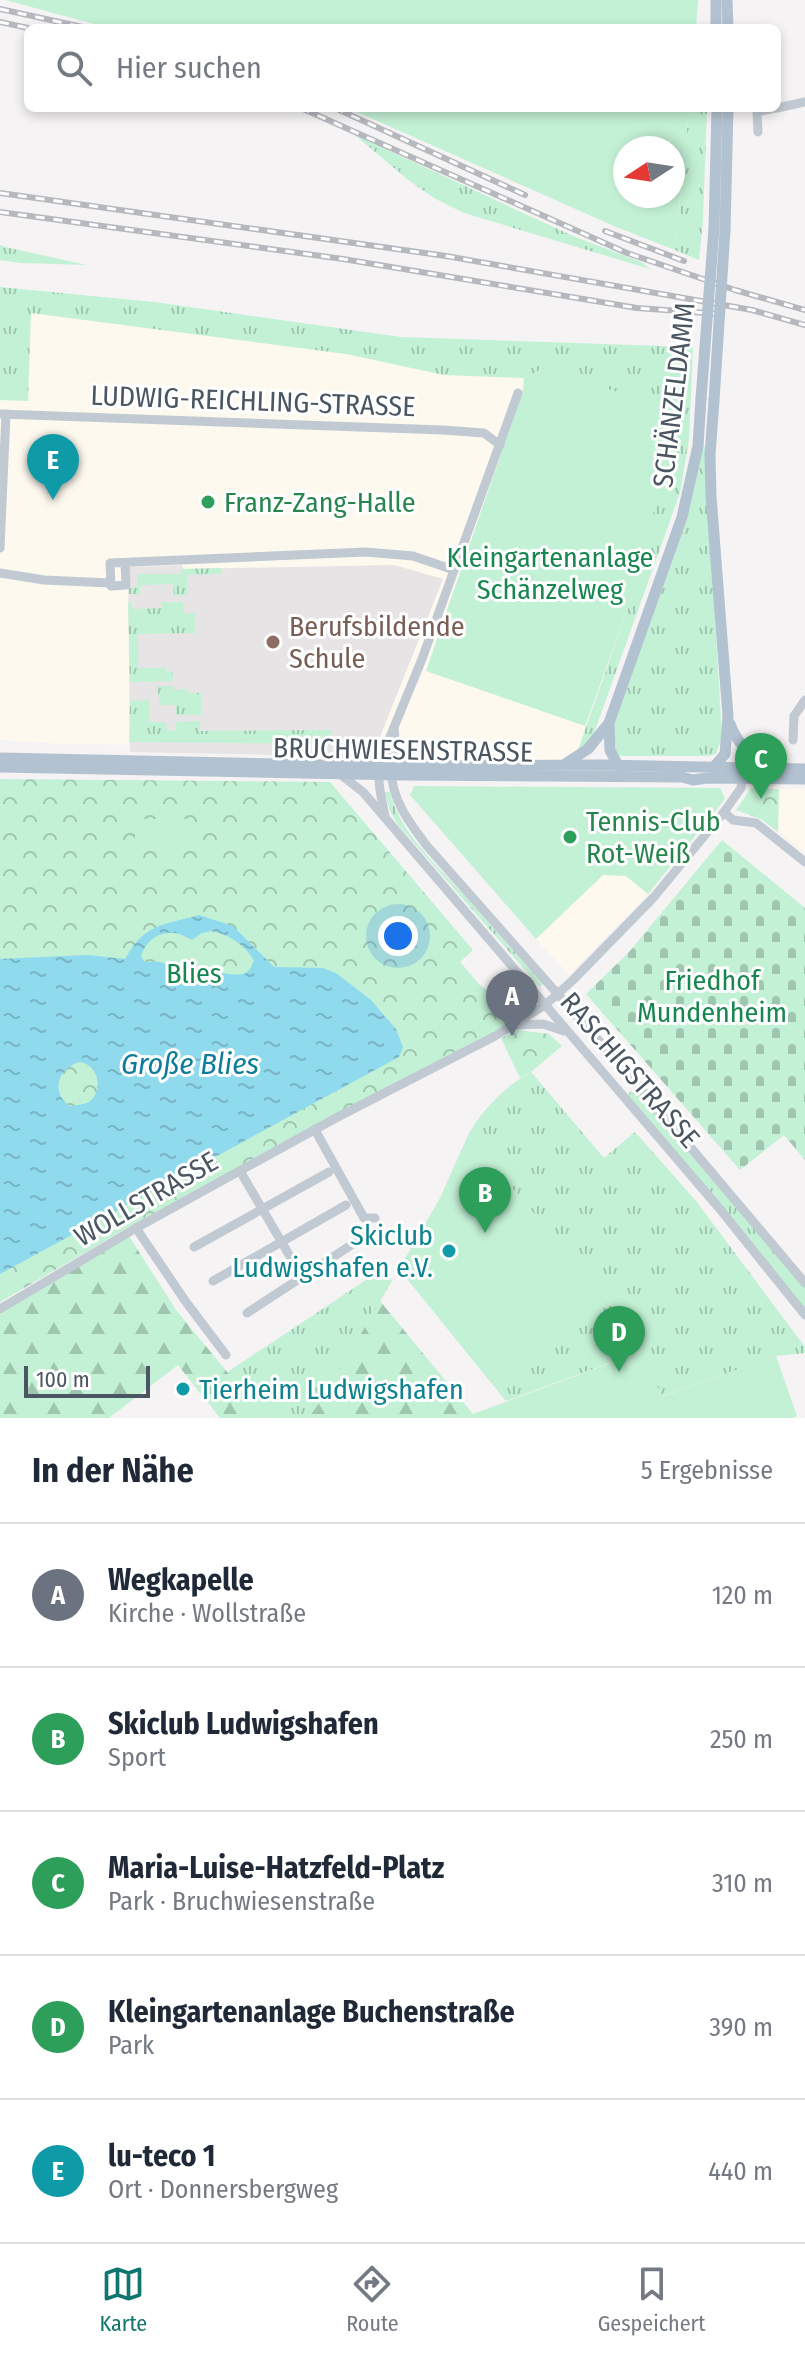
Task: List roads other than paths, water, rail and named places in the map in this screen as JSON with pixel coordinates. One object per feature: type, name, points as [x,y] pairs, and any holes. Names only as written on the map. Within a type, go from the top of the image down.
[{"type":"main road","points":[[716,0],[716,24]]},
{"type":"main road","points":[[727,0],[728,24]]},
{"type":"main road","name":"SCHÄNZELDAMM","points":[[717,112],[719,229]]},
{"type":"main road","name":"SCHÄNZELDAMM","points":[[715,767],[725,754],[728,716],[711,496],[708,400],[728,112]]},
{"type":"main road","name":"SCHÄNZELDAMM","points":[[565,764],[588,749],[609,723],[682,517],[708,400]]},
{"type":"main road","name":"SCHÄNZELDAMM","points":[[728,716],[737,741],[773,768]]},
{"type":"main road","name":"SCHÄNZELDAMM","points":[[609,723],[610,750],[626,777]]},
{"type":"main road","name":"BRUCHWIESENSTRASSE","points":[[0,758],[682,777],[693,780],[805,779]]},
{"type":"main road","name":"BRUCHWIESENSTRASSE","points":[[0,767],[339,774],[565,764],[805,769]]},
{"type":"main road","points":[[682,777],[704,773],[715,767]]},
{"type":"street","points":[[781,107],[805,102]]},
{"type":"street","points":[[757,112],[758,132]]},
{"type":"street","points":[[385,770],[396,738],[394,729],[518,393]]},
{"type":"street","points":[[0,548],[3,414]]},
{"type":"street","name":"LUDWIG-REICHLING-STRASSE","points":[[3,414],[443,430],[484,433],[500,445]]},
{"type":"street","points":[[110,583],[110,563],[389,553],[413,556],[454,570]]},
{"type":"street","points":[[0,573],[44,580],[126,585],[125,563]]},
{"type":"street","points":[[793,740],[794,716],[805,700]]},
{"type":"street","name":"RASCHIGSTRASSE","points":[[385,770],[380,792],[387,821],[803,1309]]},
{"type":"street","name":"RASCHIGSTRASSE","points":[[385,770],[407,821],[427,846],[638,1085],[805,1283]]},
{"type":"street","points":[[339,774],[363,792],[387,821]]},
{"type":"street","name":"WOLLSTRASSE","points":[[0,1309],[136,1228],[514,1026],[545,1005],[654,897],[724,812],[741,788],[742,779]]},
{"type":"street","points":[[724,812],[733,820],[756,823],[805,862]]},
{"type":"street","points":[[514,1026],[521,1017],[526,1001],[520,975]]},
{"type":"street","points":[[514,1026],[543,1024],[571,1035]]},
{"type":"street","points":[[624,1098],[638,1085]]},
{"type":"street","points":[[315,1130],[364,1218],[375,1218]]},
{"type":"street","points":[[240,1171],[302,1277]]},
{"type":"street","points":[[194,1247],[329,1172]]},
{"type":"street","points":[[213,1281],[346,1205]]},
{"type":"street","points":[[136,1228],[226,1355]]},
{"type":"street","points":[[247,1313],[365,1236]]},
{"type":"water","name":"Große Blies","points":[[199,915],[233,926],[274,967],[323,968],[336,973],[371,1000],[396,1029],[403,1047],[399,1057],[0,1274],[0,959],[88,955],[125,959],[147,932]],"holes":[[[211,931],[230,938],[247,950],[254,961],[248,971],[243,974],[195,968],[193,971],[159,962],[145,962],[141,957],[155,937],[173,933],[192,940]],[[79,1062],[95,1073],[97,1091],[89,1102],[69,1106],[60,1094],[59,1081],[66,1070]]]},
{"type":"railway","points":[[0,9],[69,24]]},
{"type":"railway","points":[[0,22],[24,27]]},
{"type":"railway","points":[[310,112],[627,253],[805,310]]},
{"type":"railway","points":[[344,112],[525,195]]},
{"type":"railway","points":[[0,193],[446,256],[752,310],[805,325]]},
{"type":"railway","points":[[0,212],[343,259],[637,308],[721,314]]},
{"type":"railway","points":[[605,231],[684,261]]},
{"type":"place","name":"lu-teco 1","points":[[53,500]]},
{"type":"place","name":"Franz-Zang-Halle","points":[[208,502]]},
{"type":"place","name":"Berufsbildende Schule","points":[[273,642]]},
{"type":"place","name":"Maria-Luise-Hatzfeld-Platz","points":[[761,799]]},
{"type":"place","name":"Tennis-Club Rot-Weiß","points":[[570,837]]},
{"type":"place","name":"Wegkapelle","points":[[512,1036]]},
{"type":"place","name":"Skiclub Ludwigshafen","points":[[485,1233]]},
{"type":"place","name":"Skiclub Ludwigshafen e.V.","points":[[449,1251]]},
{"type":"place","name":"Kleingartenanlage Buchenstraße","points":[[619,1372]]},
{"type":"place","name":"Tierheim Ludwigshafen","points":[[183,1389]]},
{"type":"park label","name":"Kleingartenanlage Schänzelweg","points":[[550,573]]},
{"type":"park label","name":"Blies","points":[[194,973]]},
{"type":"park label","name":"Friedhof Mundenheim","points":[[712,996]]}]
